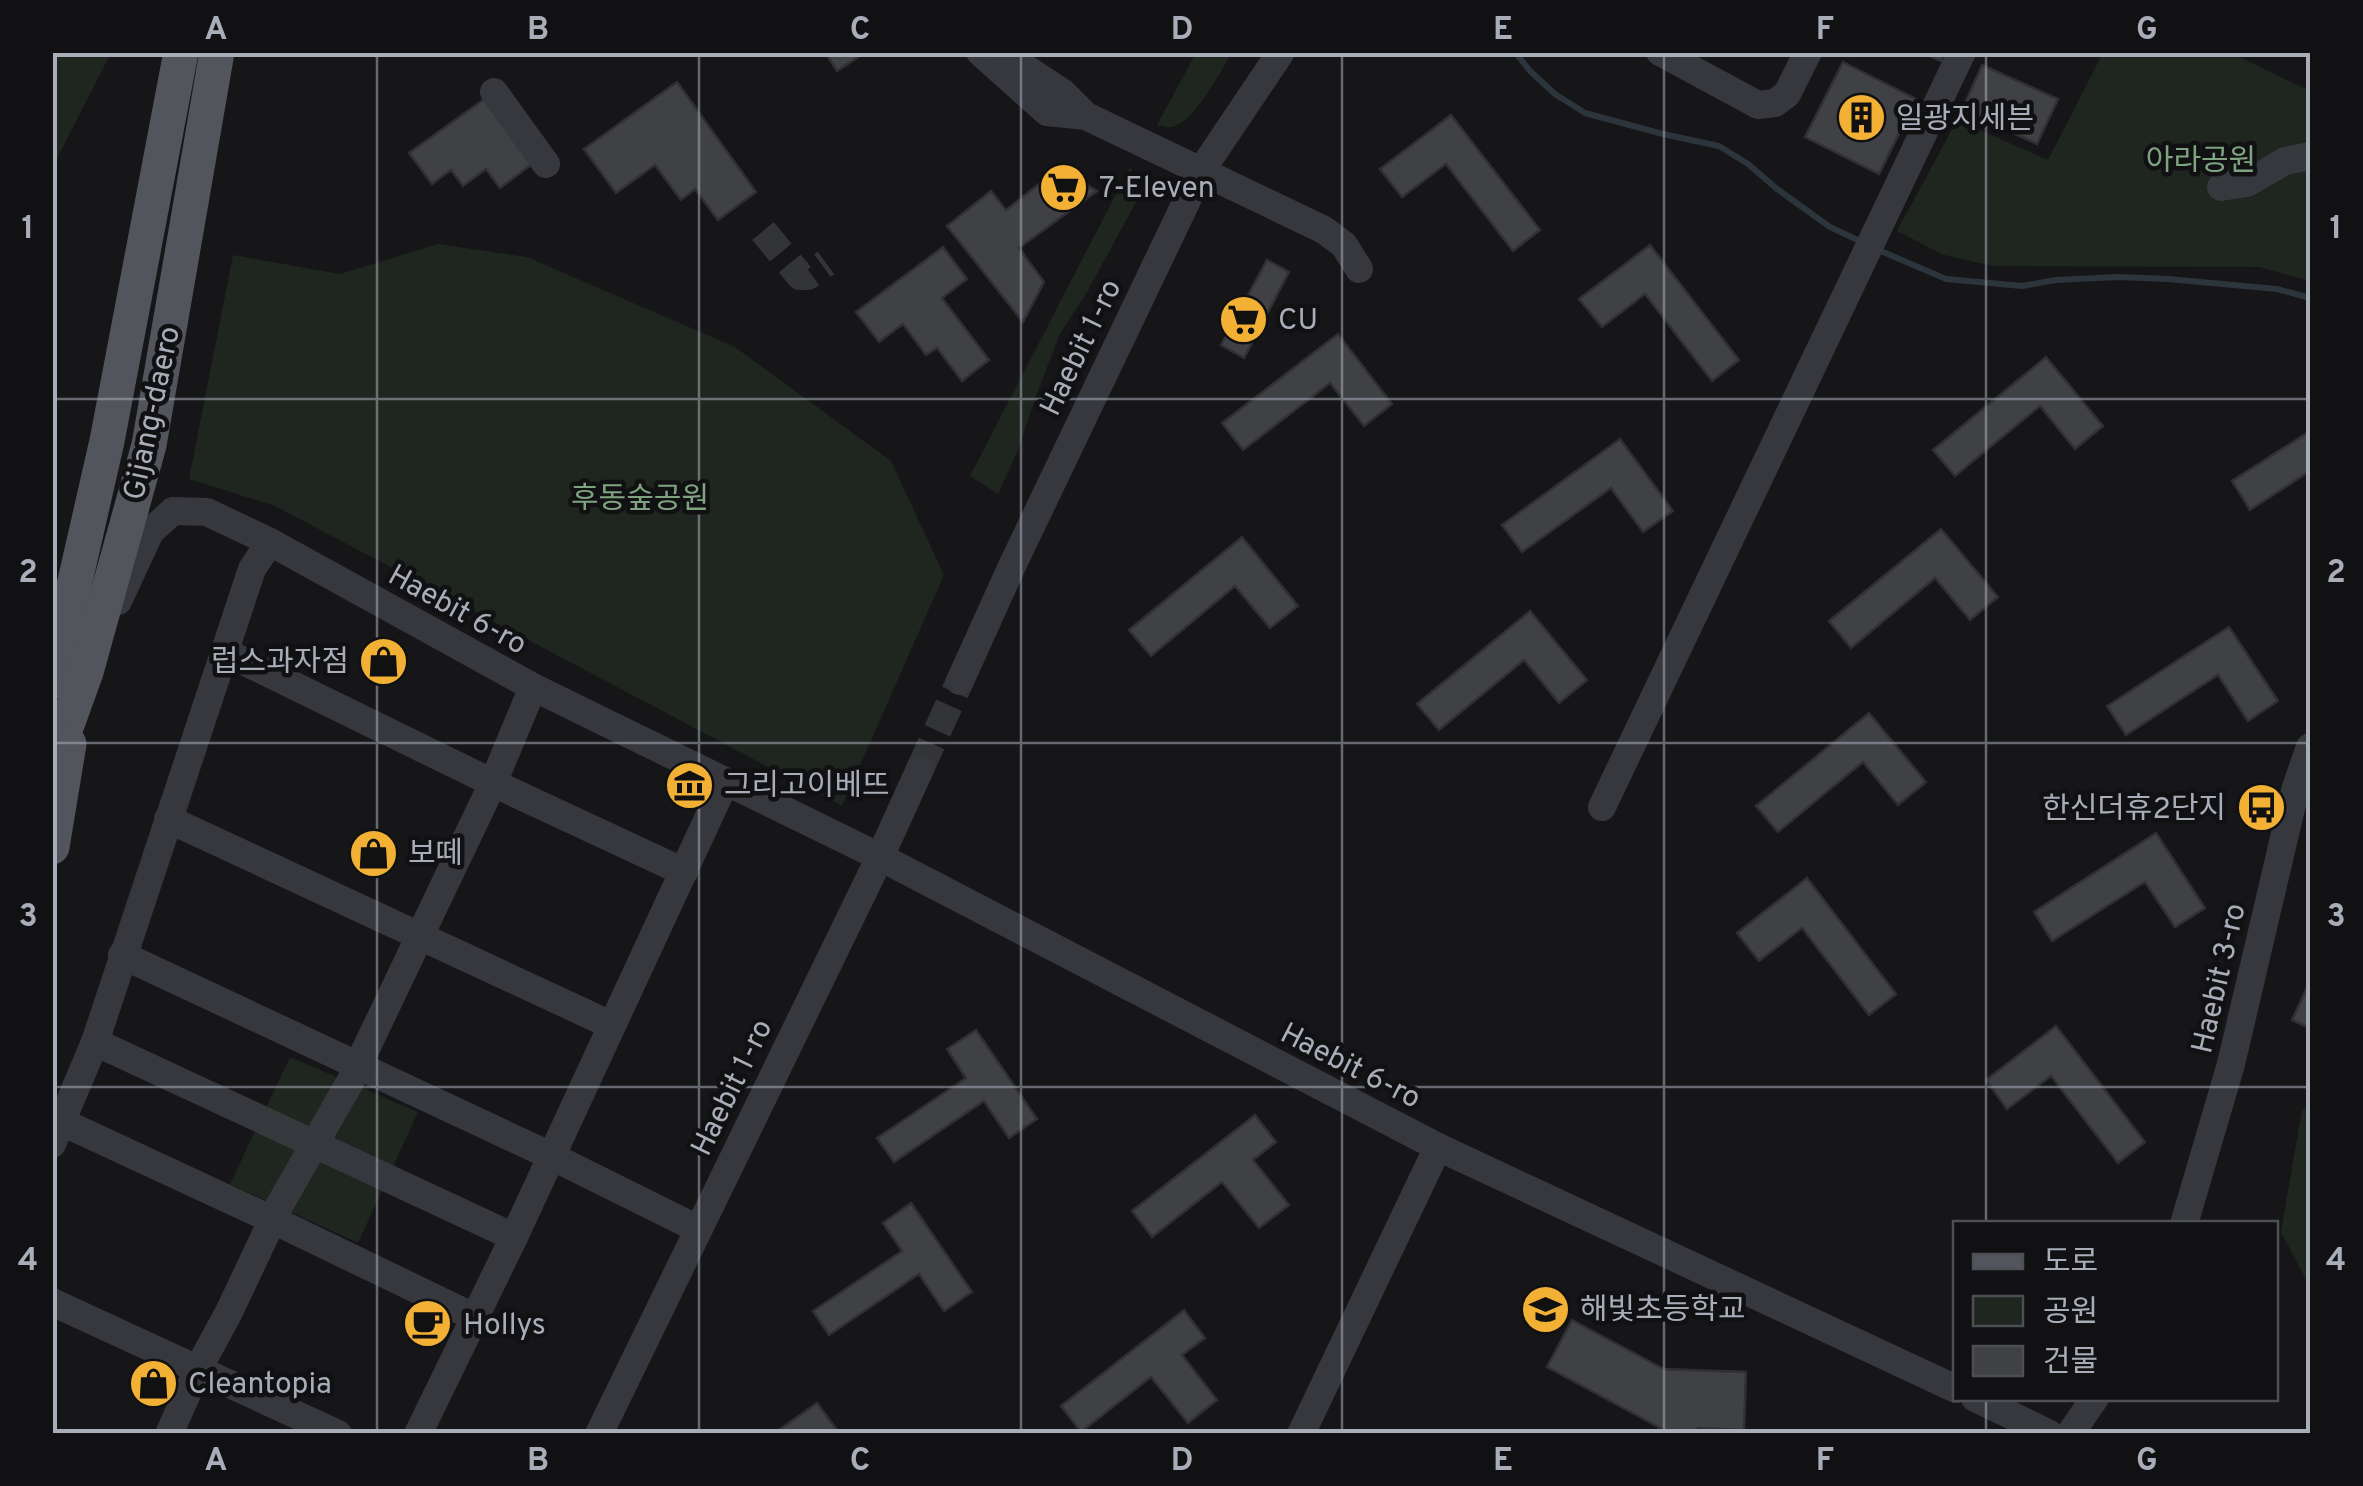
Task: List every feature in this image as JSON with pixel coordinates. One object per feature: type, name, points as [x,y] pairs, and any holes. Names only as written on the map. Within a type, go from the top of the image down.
[{"type":"main road","name":"Gijang-daero","points":[[72,684],[108,441],[181,52]]},
{"type":"main road","name":"Gijang-daero","points":[[52,766],[72,684],[149,444],[217,52]]},
{"type":"main road","points":[[52,847],[72,684]]},
{"type":"street","points":[[980,52],[1047,112],[1086,116]]},
{"type":"street","points":[[1001,52],[1063,93],[1086,116],[1324,230],[1344,245],[1359,269]]},
{"type":"street","name":"Haebit 1-ro","points":[[960,681],[1200,171],[1280,52]]},
{"type":"street","points":[[1660,52],[1758,105],[1775,103],[1788,94],[1808,52]]},
{"type":"street","points":[[1602,806],[1962,52]]},
{"type":"street","points":[[494,92],[546,164]]},
{"type":"street","points":[[2222,186],[2247,183],[2285,162],[2310,156]]},
{"type":"street","name":"Haebit 6-ro","points":[[72,684],[150,532],[173,510],[207,512],[270,542],[533,687],[880,857],[1438,1147],[1953,1388]]},
{"type":"street","points":[[270,542],[252,569],[94,1042],[57,1133],[273,1220],[476,1318]]},
{"type":"street","points":[[225,652],[684,872]]},
{"type":"street","points":[[169,1434],[273,1220],[350,1082],[421,937],[533,687]]},
{"type":"street","name":"Haebit 3-ro","points":[[2185,1221],[2232,1064],[2296,787],[2310,747]]},
{"type":"street","name":"Haebit 1-ro","points":[[599,1434],[920,769]]},
{"type":"street","points":[[418,1434],[476,1318],[725,782]]},
{"type":"street","points":[[168,819],[611,1026]]},
{"type":"street","points":[[122,955],[698,1228]]},
{"type":"street","points":[[94,1042],[514,1237]]},
{"type":"street","points":[[1301,1434],[1438,1147]]},
{"type":"street","points":[[52,1302],[338,1434]]},
{"type":"street","points":[[1981,1401],[2050,1434]]},
{"type":"street","points":[[2070,1434],[2093,1401]]},
{"type":"green space","points":[[52,53],[111,53],[53,166]]},
{"type":"green space","points":[[1196,53],[1231,53],[1189,116],[1172,127],[1157,125]]},
{"type":"green space","name":"아라공원","points":[[2103,53],[2231,53],[2310,91],[2310,281],[2259,267],[1993,266],[1944,255],[1897,231],[1957,120],[2048,160]]},
{"type":"green space","points":[[1130,167],[1140,195],[1060,334],[998,494],[970,476]]},
{"type":"green space","name":"후동숲공원","points":[[438,244],[527,257],[735,347],[891,461],[944,575],[842,806],[275,506],[189,479],[233,255],[340,274]]},
{"type":"green space","points":[[290,1057],[418,1112],[358,1243],[230,1184]]},
{"type":"green space","points":[[2310,1108],[2310,1287],[2281,1232],[2302,1109]]},
{"type":"building","points":[[825,52],[866,52],[837,71]]},
{"type":"building","points":[[1921,52],[1944,52],[1941,61]]},
{"type":"building","name":"일광지세븐","points":[[1843,62],[1916,99],[1879,174],[1805,137]]},
{"type":"building","points":[[1982,65],[2058,99],[2037,144],[1962,110]]},
{"type":"building","points":[[677,82],[756,192],[718,220],[695,189],[681,200],[655,165],[616,193],[584,149]]},
{"type":"building","points":[[487,97],[535,162],[500,188],[486,169],[463,186],[451,170],[432,184],[409,153]]},
{"type":"building","points":[[1451,115],[1540,230],[1513,251],[1446,164],[1402,197],[1380,169]]},
{"type":"building","points":[[1059,168],[1097,191],[1019,248],[1044,282],[1023,322],[947,226],[991,191],[1006,210]]},
{"type":"building","points":[[1650,245],[1739,360],[1712,381],[1645,294],[1602,327],[1579,299]]},
{"type":"building","points":[[943,247],[967,279],[942,298],[989,360],[962,381],[937,348],[926,355],[903,324],[879,342],[856,312]]},
{"type":"building","points":[[1267,260],[1289,272],[1244,358],[1221,345]]},
{"type":"building","points":[[1338,334],[1392,404],[1364,426],[1330,383],[1243,450],[1222,423]]},
{"type":"building","points":[[2046,357],[2103,426],[2075,449],[2040,406],[1955,476],[1933,450]]},
{"type":"building","points":[[2310,431],[2310,471],[2250,510],[2232,481]]},
{"type":"building","points":[[1620,439],[1673,511],[1643,532],[1611,488],[1522,552],[1502,525]]},
{"type":"building","points":[[1941,529],[1998,597],[1970,620],[1935,578],[1851,648],[1829,621]]},
{"type":"building","points":[[1242,537],[1298,606],[1270,628],[1235,586],[1151,656],[1129,630]]},
{"type":"building","points":[[1530,611],[1587,680],[1559,703],[1524,660],[1439,730],[1417,704]]},
{"type":"building","points":[[2229,627],[2278,701],[2248,721],[2218,675],[2126,735],[2107,706]]},
{"type":"building","points":[[1869,713],[1926,782],[1898,805],[1863,762],[1778,832],[1756,806]]},
{"type":"building","points":[[2156,833],[2205,908],[2175,927],[2145,882],[2052,941],[2034,912]]},
{"type":"building","points":[[1807,878],[1896,994],[1869,1015],[1802,928],[1759,961],[1737,933]]},
{"type":"building","points":[[2310,981],[2310,1028],[2292,1020]]},
{"type":"building","points":[[2056,1026],[2145,1142],[2118,1163],[2051,1076],[2007,1109],[1986,1080]]},
{"type":"building","points":[[976,1030],[1037,1119],[1009,1138],[984,1101],[894,1162],[877,1138],[966,1078],[947,1049]]},
{"type":"building","points":[[1255,1115],[1276,1142],[1253,1160],[1289,1205],[1259,1228],[1222,1182],[1152,1237],[1132,1211]]},
{"type":"building","points":[[911,1203],[972,1292],[944,1311],[919,1274],[829,1335],[813,1311],[902,1251],[883,1223]]},
{"type":"building","points":[[1184,1310],[1205,1338],[1182,1355],[1217,1400],[1188,1423],[1151,1377],[1081,1432],[1061,1406]]},
{"type":"building","points":[[1572,1320],[1664,1369],[1746,1372],[1744,1430],[1698,1428],[1698,1434],[1662,1434],[1662,1429],[1547,1367]]},
{"type":"building","points":[[817,1403],[837,1430],[832,1434],[773,1434]]},
{"type":"waterway","points":[[1515,52],[1555,94],[1585,113],[1719,146],[1830,227],[1864,243]]},
{"type":"waterway","points":[[1876,249],[1946,279],[2022,286],[2118,277],[2168,279],[2277,289],[2310,298]]},
{"type":"tunnel","points":[[763,231],[800,276],[808,276],[826,263]]},
{"type":"tunnel","points":[[920,769],[960,681]]},
{"type":"place","name":"일광지세븐","points":[[1861,118]]},
{"type":"place","name":"7-Eleven","points":[[1064,187]]},
{"type":"place","name":"CU","points":[[1243,319]]},
{"type":"place","name":"럽스과자점","points":[[384,661]]},
{"type":"place","name":"그리고이베뜨","points":[[689,785]]},
{"type":"place","name":"한신더휴2단지","points":[[2261,808]]},
{"type":"place","name":"보떼","points":[[373,853]]},
{"type":"place","name":"해빛초등학교","points":[[1545,1309]]},
{"type":"place","name":"Hollys","points":[[428,1324]]},
{"type":"place","name":"Cleantopia","points":[[153,1383]]}]
